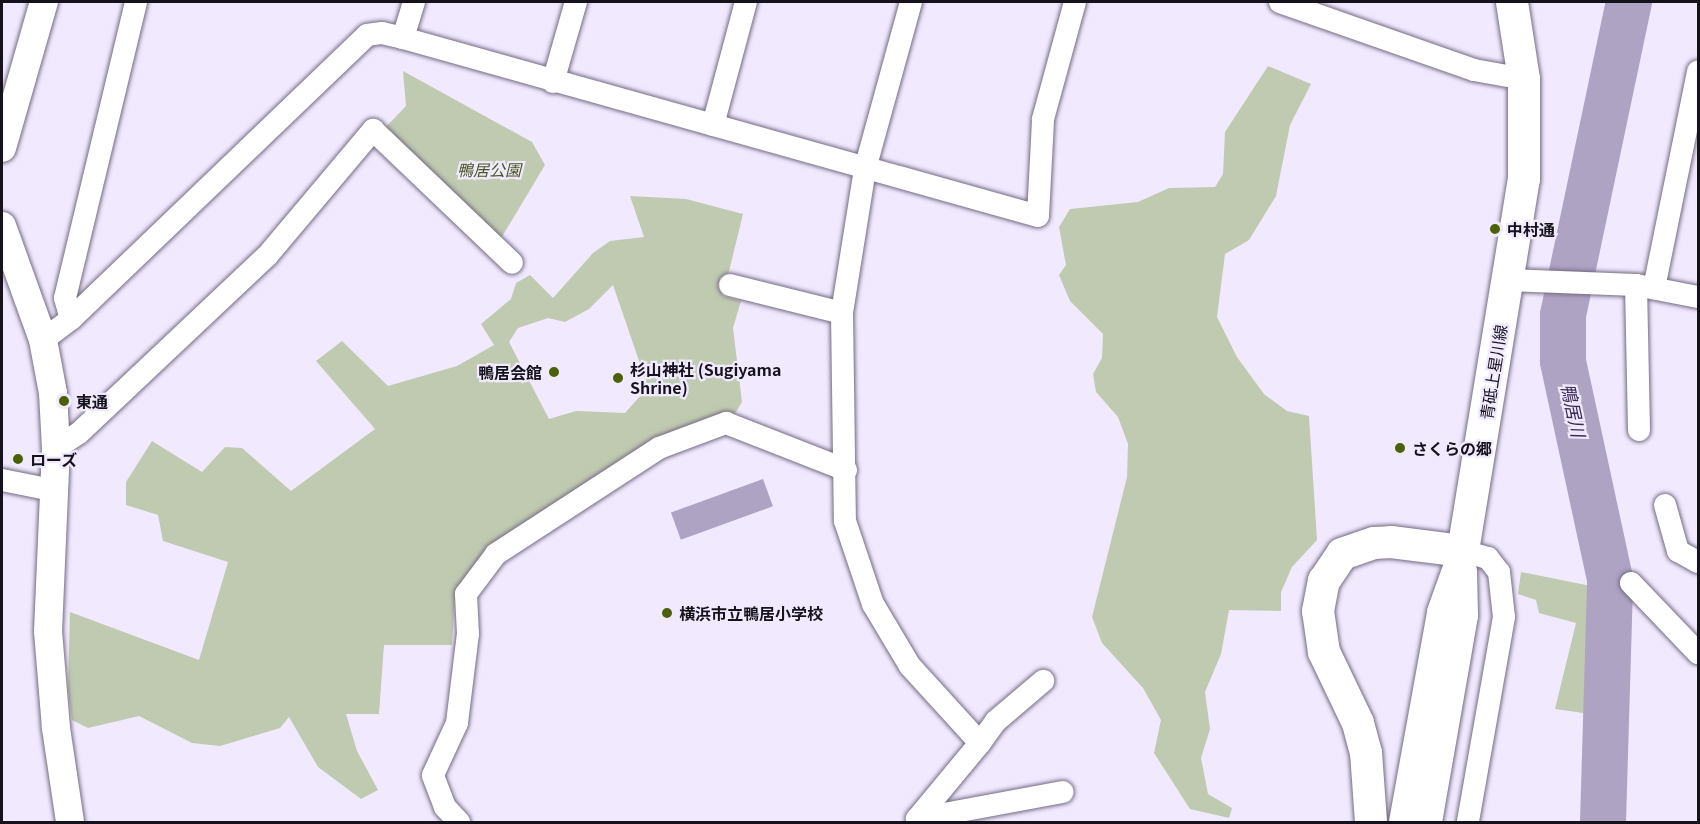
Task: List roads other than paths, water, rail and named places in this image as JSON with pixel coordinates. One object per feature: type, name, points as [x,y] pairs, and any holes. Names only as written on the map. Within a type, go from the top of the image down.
[{"type":"main road","name":"青砥上星川線","points":[[1463,551],[1524,180],[1524,79],[1512,2]]},
{"type":"main road","points":[[1371,822],[1369,774],[1358,723],[1324,652],[1318,611],[1324,581],[1342,554],[1374,543],[1463,551]]},
{"type":"street","points":[[2,148],[44,2]]},
{"type":"street","points":[[71,319],[65,298],[136,2]]},
{"type":"street","points":[[403,38],[414,2]]},
{"type":"street","points":[[553,82],[576,2]]},
{"type":"street","points":[[712,125],[746,2]]},
{"type":"street","points":[[911,2],[865,169],[842,313],[846,470],[844,521],[873,604],[910,666],[980,743]]},
{"type":"street","points":[[43,340],[71,319],[368,34],[382,33],[403,38],[553,82],[1038,216],[1043,119],[1076,2]]},
{"type":"street","points":[[1280,2],[1474,70],[1524,79]]},
{"type":"street","points":[[1639,430],[1645,286],[1698,71]]},
{"type":"street","points":[[56,448],[79,433],[267,256],[373,130],[512,263]]},
{"type":"street","points":[[2,226],[43,340],[54,393],[56,448],[52,490],[49,662],[70,822]]},
{"type":"street","points":[[1508,280],[1586,281],[1645,286],[1698,297]]},
{"type":"street","points":[[730,285],[842,313]]},
{"type":"street","points":[[459,822],[445,807],[433,775],[457,723],[468,634],[466,594],[496,554],[659,448],[726,423],[846,470]]},
{"type":"street","points":[[2,480],[52,490]]},
{"type":"street","points":[[1665,505],[1678,551],[1698,562]]},
{"type":"street","points":[[1403,822],[1441,612],[1463,551]]},
{"type":"street","points":[[1428,822],[1464,615],[1463,551]]},
{"type":"street","points":[[1463,551],[1488,558],[1499,572],[1504,617],[1468,822]]},
{"type":"street","points":[[1631,584],[1698,653]]},
{"type":"street","points":[[1043,681],[996,721],[917,819],[1063,792]]},
{"type":"waterway","name":"鴨居川","points":[[1603,822],[1610,579],[1563,361],[1563,315],[1629,2]]},
{"type":"place","name":"中村通","points":[[1495,229]]},
{"type":"place","name":"鴨居会館","points":[[554,372]]},
{"type":"place","name":"杉山神社 (Sugiyama Shrine)","points":[[618,378]]},
{"type":"place","name":"東通","points":[[64,401]]},
{"type":"place","name":"さくらの郷","points":[[1400,448]]},
{"type":"place","name":"ローズ","points":[[18,459]]},
{"type":"place","name":"横浜市立鴨居小学校","points":[[667,613]]},
{"type":"park label","name":"鴨居公園","points":[[489,169]]}]
